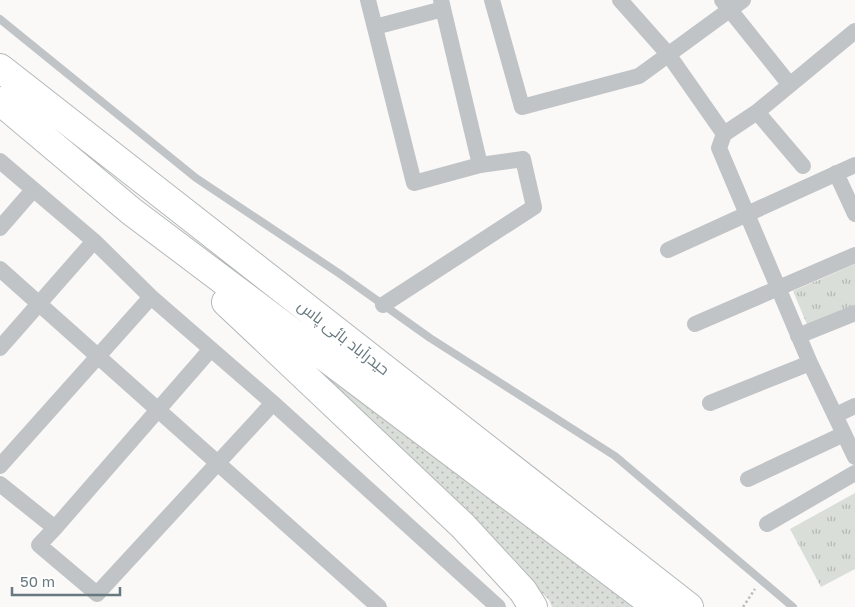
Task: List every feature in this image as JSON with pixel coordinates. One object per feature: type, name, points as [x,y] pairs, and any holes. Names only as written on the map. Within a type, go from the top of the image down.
[{"type":"highway","name":"حیدرآباد بائی پاس","points":[[0,68],[689,607]]},
{"type":"highway","name":"حیدرآباد بائی پاس","points":[[0,101],[131,211],[657,607]]},
{"type":"highway","points":[[131,211],[463,526],[523,591],[534,607]]},
{"type":"street","points":[[368,0],[414,183],[480,165],[523,160],[534,207],[383,304]]},
{"type":"street","points":[[492,0],[522,107],[639,76],[731,3],[790,85]]},
{"type":"street","points":[[620,0],[668,54],[724,134]]},
{"type":"street","points":[[375,27],[442,4],[480,165]]},
{"type":"street","points":[[855,32],[757,112],[724,134],[719,148],[798,336],[855,457]]},
{"type":"street","points":[[757,112],[803,166]]},
{"type":"street","points":[[0,161],[94,242],[151,297],[273,403],[498,607]]},
{"type":"street","points":[[668,250],[855,165]]},
{"type":"street","points":[[836,173],[855,214]]},
{"type":"street","points":[[0,228],[33,190]]},
{"type":"street","points":[[0,348],[94,242]]},
{"type":"street","points":[[695,324],[779,290],[855,255]]},
{"type":"street","points":[[0,269],[379,607]]},
{"type":"street","points":[[0,466],[151,297]]},
{"type":"street","points":[[798,336],[855,312]]},
{"type":"street","points":[[211,349],[159,411],[39,545],[96,594],[219,464],[273,403]]},
{"type":"street","points":[[710,403],[810,363]]},
{"type":"street","points":[[836,415],[855,406]]},
{"type":"street","points":[[748,478],[844,434]]},
{"type":"street","points":[[767,524],[855,473]]},
{"type":"street","points":[[0,484],[55,528]]},
{"type":"lane","points":[[0,20],[196,178],[383,304],[430,338],[615,456],[793,607]]},
{"type":"path","points":[[743,607],[761,579]]},
{"type":"green space","points":[[855,264],[855,308],[808,327],[793,291]]},
{"type":"green space","points":[[288,343],[633,607],[552,607],[549,600]]},
{"type":"green space","points":[[855,493],[855,569],[821,587],[790,529]]}]
